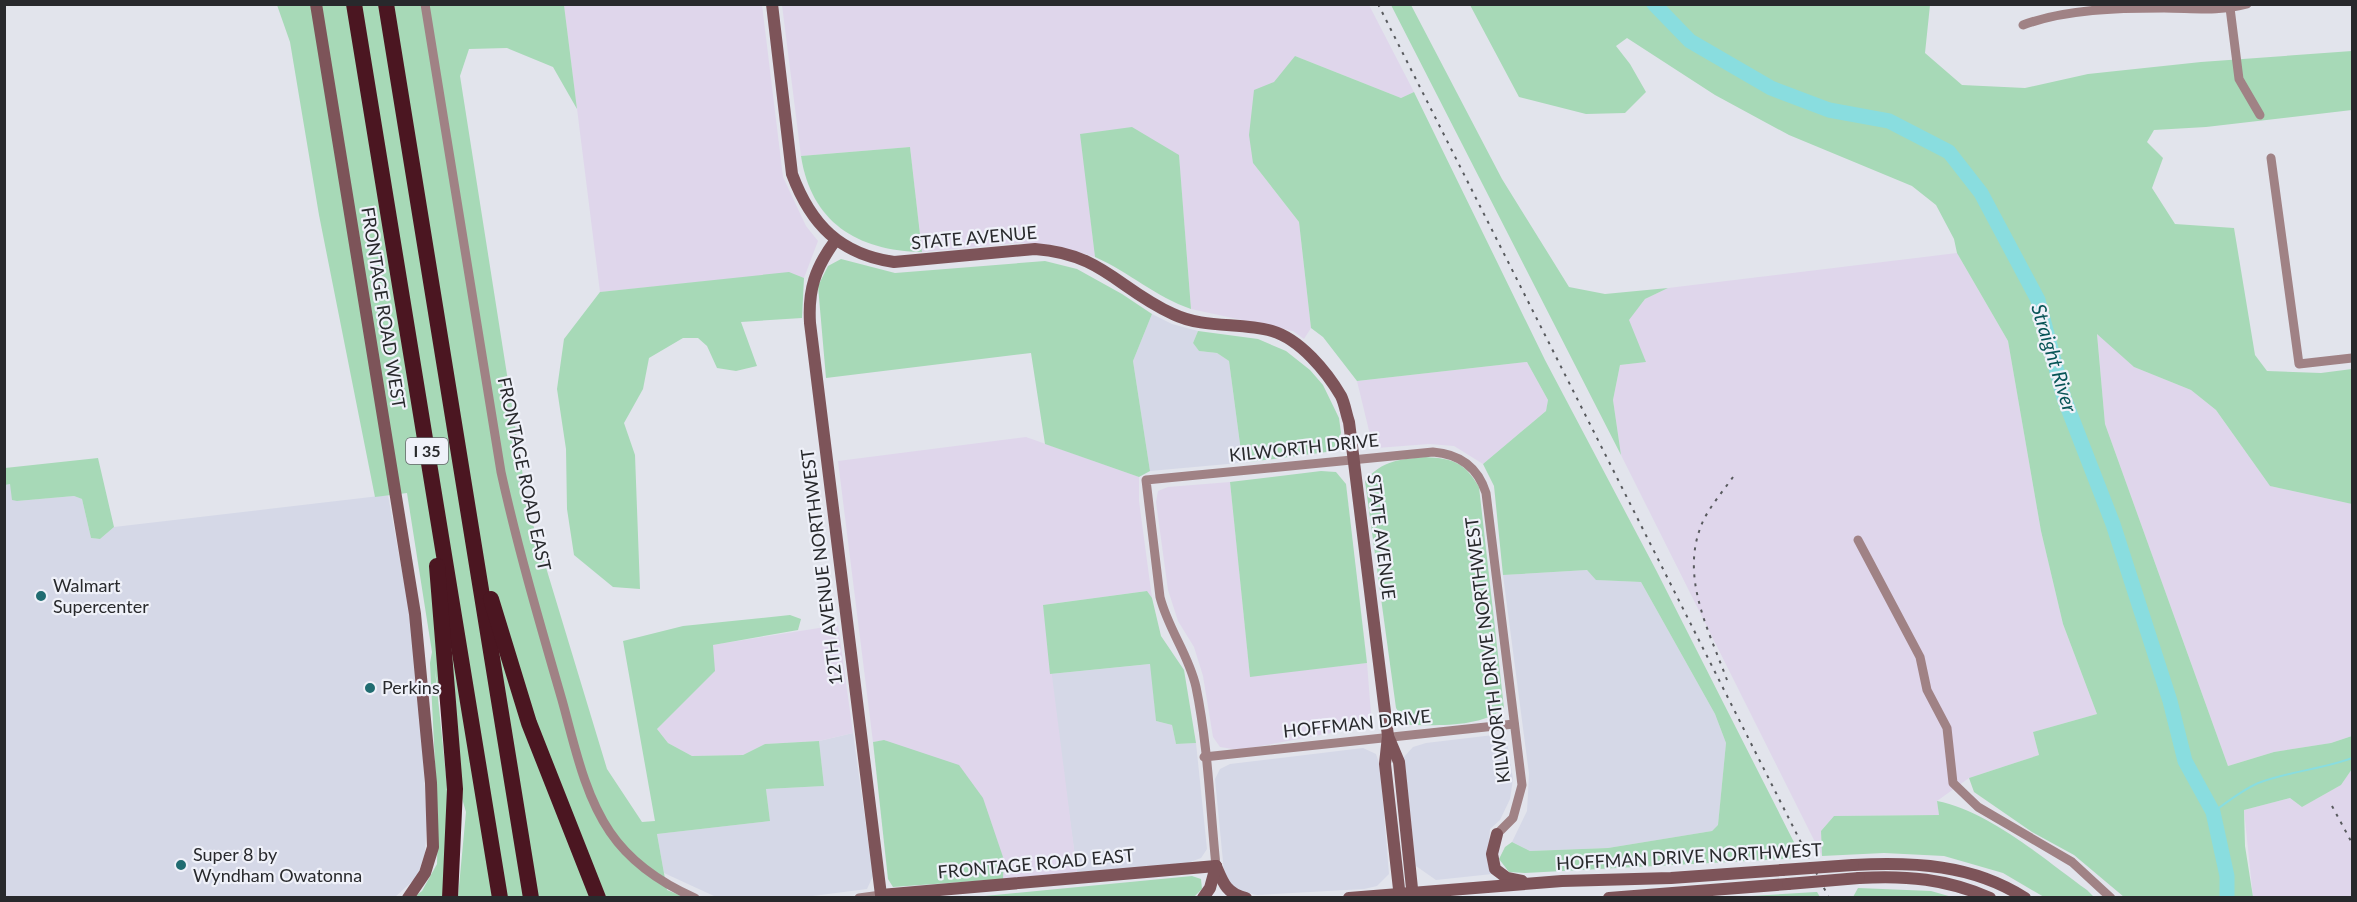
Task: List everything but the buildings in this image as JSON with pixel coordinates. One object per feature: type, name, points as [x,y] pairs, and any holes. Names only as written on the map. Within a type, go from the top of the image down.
[{"type":"highway","name":"I 35","points":[[354,4],[500,897]]},
{"type":"highway","name":"I 35","points":[[386,4],[531,897]]},
{"type":"highway","points":[[430,466],[456,789],[450,897]]},
{"type":"highway","points":[[463,476],[490,595],[515,681],[539,751],[580,847],[598,897]]},
{"type":"highway","points":[[580,847],[609,897]]},
{"type":"street","name":"FRONTAGE ROAD WEST","points":[[316,4],[422,666],[434,847],[425,873],[408,897]]},
{"type":"street","name":"FRONTAGE ROAD EAST","points":[[425,4],[501,472],[517,544],[580,765],[601,816],[624,850],[657,879],[695,897]]},
{"type":"street","name":"STATE AVENUE","points":[[772,4],[792,174],[800,196],[835,241],[873,259],[894,262],[1035,249],[1055,251],[1078,257],[1108,271],[1150,303],[1175,316],[1195,322],[1274,331],[1295,344],[1315,363],[1342,398],[1353,460],[1388,736]]},
{"type":"street","points":[[2023,25],[2050,16],[2123,9],[2230,8],[2247,4]]},
{"type":"street","points":[[2230,8],[2239,79],[2260,115]]},
{"type":"street","points":[[2271,158],[2299,364],[2352,358]]},
{"type":"street","name":"12TH AVENUE NORTHWEST","points":[[835,241],[821,259],[812,280],[809,300],[810,323],[881,895]]},
{"type":"street","name":"KILWORTH DRIVE","points":[[1204,757],[1191,671],[1172,631],[1160,597],[1146,480],[1433,452],[1453,455],[1465,461]]},
{"type":"street","name":"KILWORTH DRIVE NORTHWEST","points":[[1465,461],[1477,473],[1486,493],[1521,795],[1513,818],[1497,834]]},
{"type":"street","points":[[1858,540],[1920,657],[1924,683],[1947,728],[1953,783],[1978,807],[2072,862],[2111,897]]},
{"type":"street","name":"HOFFMAN DRIVE","points":[[1204,757],[1514,724]]},
{"type":"street","points":[[1388,736],[1399,762],[1414,895]]},
{"type":"street","points":[[1388,736],[1385,764],[1399,896]]},
{"type":"street","points":[[1204,757],[1223,897]]},
{"type":"street","points":[[1497,834],[1493,862],[1499,874],[1521,881],[1562,881]]},
{"type":"street","name":"HOFFMAN DRIVE NORTHWEST","points":[[1349,897],[1414,895],[1562,881],[1671,878],[1901,862],[1942,866],[1980,876],[2025,897]]},
{"type":"street","name":"FRONTAGE ROAD EAST","points":[[859,897],[1218,871]]},
{"type":"street","points":[[1203,897],[1218,871]]},
{"type":"street","points":[[1218,871],[1229,891],[1246,897]]},
{"type":"street","name":"HOFFMAN DRIVE NORTHWEST","points":[[1609,897],[1899,876],[1931,879],[1990,897]]},
{"type":"shaded area","points":[[564,5],[762,5],[783,177],[806,226],[818,241],[804,278],[789,273],[600,292]]},
{"type":"shaded area","points":[[782,5],[1369,5],[1414,92],[1401,98],[1295,56],[1253,163],[1299,222],[1311,328],[1304,339],[1293,331],[1191,309],[1179,156],[1081,134],[1095,257],[1054,245],[1016,243],[922,252],[910,147],[801,156]]},
{"type":"shaded area","points":[[1957,253],[2008,341],[2041,531],[2063,624],[2097,714],[2033,732],[2039,755],[1969,778],[1937,801],[1939,815],[1834,816],[1821,831],[1822,856],[1621,455],[1613,400],[1620,365],[1646,362],[1628,320],[1645,299],[1668,288]]},
{"type":"shaded area","points":[[1152,314],[1172,324],[1198,331],[1193,343],[1199,351],[1217,353],[1229,361],[1242,459],[1250,462],[1150,471],[1133,361]]},
{"type":"shaded area","points":[[2097,333],[2134,367],[2191,390],[2216,410],[2270,486],[2352,504],[2352,736],[2331,743],[2274,752],[2228,766],[2105,424]]},
{"type":"shaded area","points":[[1527,362],[1548,400],[1546,411],[1483,464],[1454,446],[1429,444],[1377,448],[1371,439],[1357,381]]},
{"type":"shaded area","points":[[1026,437],[1139,477],[1139,501],[1152,598],[1146,591],[1043,605],[1077,872],[1003,879],[1004,860],[885,740],[873,742],[838,461]]},
{"type":"shaded area","points":[[1230,482],[1250,676],[1367,663],[1371,714],[1364,727],[1239,750],[1220,747],[1213,737],[1203,676],[1194,647],[1178,621],[1168,590],[1156,502],[1158,491],[1168,487]]},
{"type":"shaded area","points":[[10,484],[17,501],[74,496],[82,499],[91,538],[100,539],[114,527],[388,495],[415,642],[427,819],[425,853],[417,877],[395,897],[5,897],[4,485]]},
{"type":"shaded area","points":[[1587,570],[1597,580],[1641,582],[1715,714],[1726,743],[1718,826],[1712,831],[1608,848],[1530,851],[1512,842],[1527,811],[1529,774],[1503,575]]},
{"type":"shaded area","points":[[838,625],[853,733],[819,741],[765,744],[743,755],[692,756],[668,743],[657,729],[688,697],[712,645]]},
{"type":"shaded area","points":[[1151,664],[1156,721],[1172,725],[1176,744],[1196,743],[1207,849],[1201,858],[1185,864],[1077,872],[1050,674]]},
{"type":"shaded area","points":[[853,733],[873,876],[867,889],[797,898],[723,898],[664,873],[657,834],[770,821],[766,789],[824,786],[819,741]]},
{"type":"shaded area","points":[[1502,734],[1507,742],[1513,779],[1510,799],[1500,820],[1490,829],[1488,855],[1492,874],[1436,880],[1416,866],[1404,757],[1413,747],[1426,743]]},
{"type":"shaded area","points":[[1363,748],[1376,754],[1380,766],[1389,874],[1377,886],[1364,889],[1257,895],[1236,891],[1224,872],[1215,779],[1220,769],[1230,764]]},
{"type":"shaded area","points":[[2352,769],[2352,897],[2253,897],[2244,810],[2290,798],[2302,807],[2341,785]]},
{"type":"green space","points":[[277,5],[564,5],[577,109],[553,67],[507,48],[469,49],[460,76],[528,508],[607,769],[642,822],[655,821],[623,641],[683,626],[790,615],[801,619],[798,630],[713,645],[715,671],[657,729],[668,743],[692,756],[743,755],[765,744],[819,741],[824,786],[766,789],[770,821],[657,834],[667,890],[684,897],[458,897],[466,812],[448,750],[435,670],[451,823],[453,897],[414,897],[422,891],[437,864],[438,824],[430,663],[432,652],[407,493],[375,497],[319,215],[290,42]]},
{"type":"green space","points":[[1391,5],[1411,5],[1502,179],[1569,287],[1605,294],[1668,288],[1645,299],[1629,320],[1646,362],[1620,365],[1613,400],[1621,455]]},
{"type":"green space","points":[[1470,5],[1930,5],[1925,53],[1962,85],[2025,88],[2088,74],[2201,62],[2352,51],[2352,110],[2206,127],[2154,130],[2147,142],[2163,158],[2152,188],[2175,224],[2234,228],[2255,355],[2267,371],[2321,373],[2352,369],[2352,504],[2270,486],[2216,410],[2191,390],[2134,367],[2097,334],[2105,424],[2228,766],[2274,752],[2331,743],[2352,736],[2352,769],[2341,785],[2302,807],[2290,798],[2244,810],[2245,846],[2253,897],[2124,897],[2074,855],[2032,832],[1974,792],[1969,778],[2039,755],[2033,732],[2097,714],[2063,624],[2041,531],[2008,341],[1957,253],[1954,239],[1936,205],[1912,186],[1789,135],[1715,95],[1627,38],[1616,46],[1630,64],[1646,92],[1625,113],[1586,114],[1519,97]]},
{"type":"green space","points":[[1295,56],[1401,98],[1414,92],[1545,360],[1656,570],[1802,858],[1525,873],[1509,872],[1499,859],[1505,847],[1512,842],[1530,851],[1608,848],[1712,831],[1718,825],[1726,743],[1715,714],[1641,582],[1596,580],[1587,570],[1503,575],[1494,486],[1483,464],[1546,411],[1548,400],[1527,362],[1357,381],[1323,337],[1311,328],[1299,222],[1253,163],[1249,135],[1254,90],[1274,82]]},
{"type":"green space","points":[[1132,127],[1179,155],[1191,309],[1166,298],[1095,257],[1080,134]]},
{"type":"green space","points":[[910,147],[922,252],[877,246],[858,239],[841,228],[815,199],[806,179],[801,156]]},
{"type":"green space","points":[[841,259],[895,273],[1045,261],[1077,269],[1152,314],[1133,361],[1150,471],[1139,477],[1045,444],[1031,353],[826,378],[818,286],[828,266]]},
{"type":"green space","points":[[789,272],[804,278],[802,318],[741,322],[757,366],[736,371],[717,368],[707,346],[698,338],[683,338],[649,358],[643,389],[624,423],[635,455],[640,589],[613,587],[574,555],[567,509],[566,449],[557,389],[564,339],[600,292]]},
{"type":"green space","points":[[1198,331],[1258,339],[1286,351],[1310,370],[1323,385],[1339,418],[1341,433],[1334,451],[1250,462],[1242,459],[1229,361],[1217,353],[1199,351],[1193,343]]},
{"type":"green space","points":[[1426,457],[1457,463],[1468,472],[1479,487],[1504,708],[1483,719],[1458,724],[1407,725],[1396,708],[1365,481],[1378,469],[1392,462]]},
{"type":"green space","points":[[98,458],[114,527],[100,539],[91,538],[82,499],[74,496],[17,501],[12,500],[10,484],[5,485],[5,468]]},
{"type":"green space","points":[[1321,471],[1336,472],[1346,484],[1367,663],[1250,677],[1230,482]]},
{"type":"green space","points":[[1147,591],[1152,598],[1161,636],[1184,670],[1196,743],[1176,744],[1172,725],[1156,721],[1150,664],[1050,674],[1043,605]]},
{"type":"green space","points":[[884,740],[959,765],[983,798],[1004,860],[1003,879],[893,887],[888,879],[873,742]]},
{"type":"green space","points":[[1937,801],[1957,806],[1996,825],[2094,897],[2044,897],[2003,873],[1944,856],[1884,853],[1822,856],[1821,831],[1834,816],[1939,815]]},
{"type":"green space","points":[[1192,876],[1201,879],[1202,889],[1193,898],[964,898]]},
{"type":"green space","points":[[1858,888],[1931,891],[1952,897],[1853,897]]},
{"type":"green space","points":[[1816,892],[1820,897],[1735,897]]},
{"type":"waterway","name":"Straight River","points":[[1654,4],[1690,41],[1771,88],[1829,110],[1889,121],[1949,152],[1981,193],[2038,300],[2064,398],[2113,524],[2170,701],[2185,761],[2213,812],[2227,876],[2227,898]]},
{"type":"waterway","points":[[2213,812],[2242,791],[2261,782],[2352,758]]},
{"type":"railway","points":[[1378,4],[1829,898]]},
{"type":"railway","points":[[1727,680],[1699,601],[1694,560],[1697,540],[1704,519],[1733,477]]},
{"type":"railway","points":[[2332,806],[2352,843]]},
{"type":"place","name":"Walmart Supercenter","points":[[41,596]]},
{"type":"place","name":"Perkins","points":[[370,688]]},
{"type":"place","name":"Super 8 by Wyndham Owatonna","points":[[181,865]]}]
